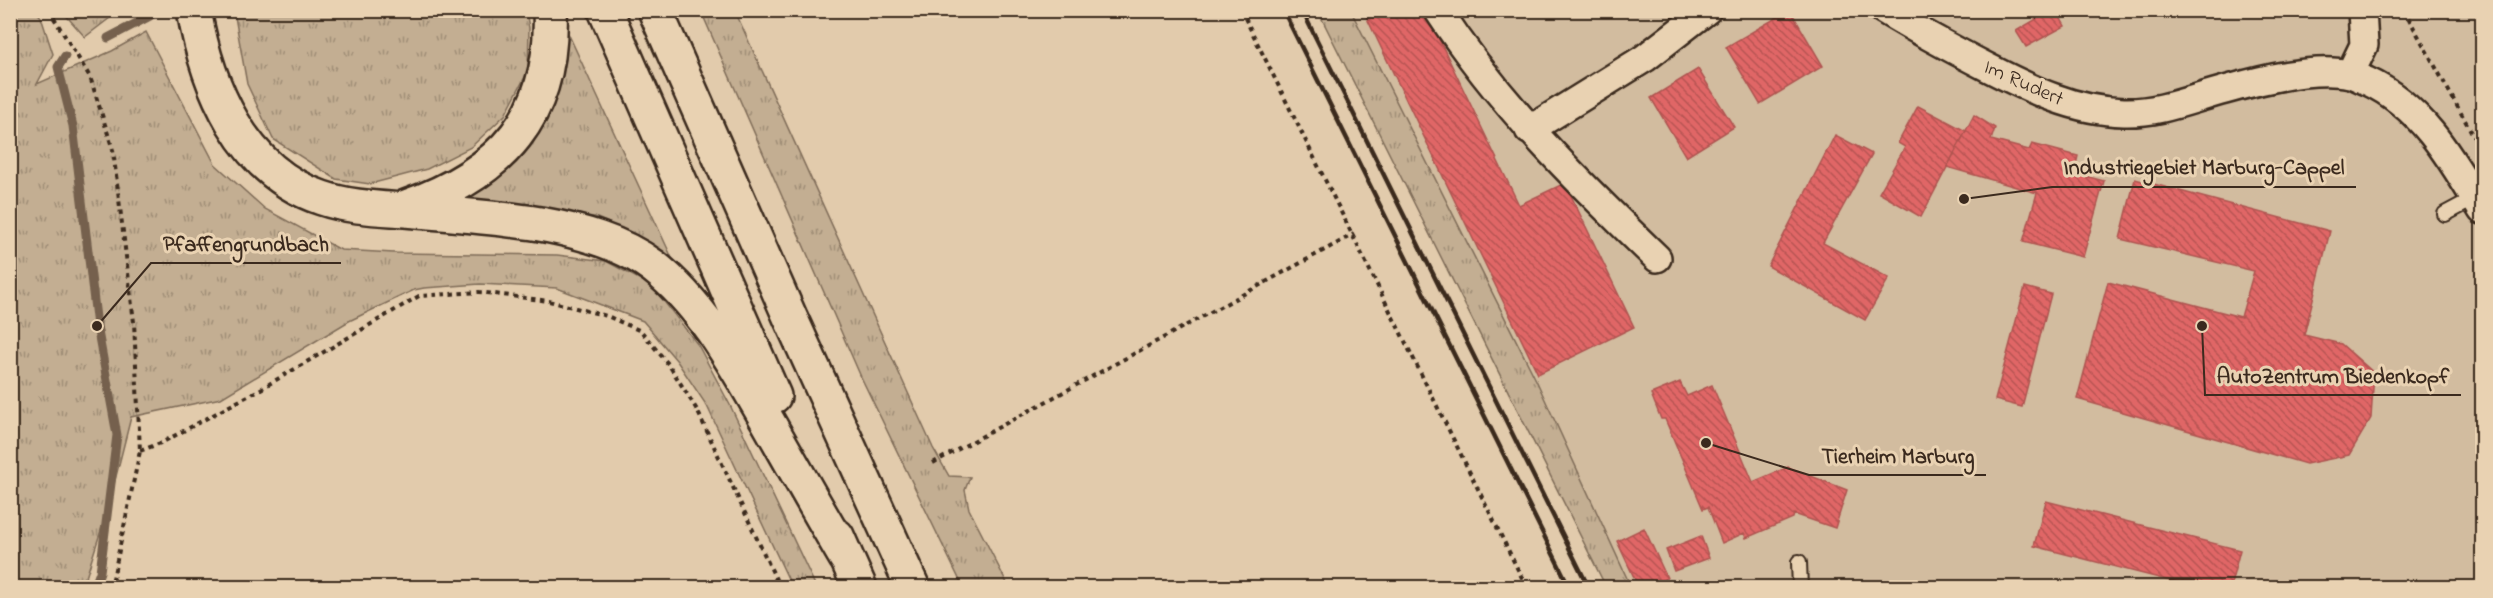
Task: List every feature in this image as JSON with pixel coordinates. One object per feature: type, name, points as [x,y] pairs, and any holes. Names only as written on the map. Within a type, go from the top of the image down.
[{"type":"highway","points":[[194,10],[207,66],[223,106],[255,153],[275,173],[297,188],[322,198],[353,205],[503,218],[555,227],[624,248],[652,266],[678,289],[704,318],[733,362],[846,558]]},
{"type":"highway","points":[[399,209],[436,196],[468,179],[518,134],[536,105],[547,70],[551,34],[550,10]]},
{"type":"highway","points":[[605,10],[860,588]]},
{"type":"highway","points":[[655,10],[785,306],[913,588]]},
{"type":"street","points":[[1438,10],[1481,72],[1528,130],[1563,168],[1656,258]]},
{"type":"street","points":[[1528,130],[1645,58],[1707,10]]},
{"type":"street","name":"Im Rudert","points":[[1884,10],[1933,40],[2042,95],[2084,107],[2113,111],[2153,111],[2276,77],[2313,73],[2350,74],[2383,89],[2410,109],[2437,139],[2479,204]]},
{"type":"street","points":[[2350,74],[2364,45],[2362,10]]},
{"type":"lane","points":[[2445,214],[2479,204]]},
{"type":"lane","points":[[1798,562],[1800,588]]},
{"type":"path","points":[[49,10],[90,77],[113,150],[134,322],[140,452],[111,588]]},
{"type":"path","points":[[1241,10],[1354,234],[1527,588]]},
{"type":"path","points":[[2404,10],[2482,151]]},
{"type":"path","points":[[933,463],[1354,234]]},
{"type":"path","points":[[140,452],[259,390],[419,296],[479,292],[549,301],[607,316],[640,332],[669,365],[697,410],[780,588]]},
{"type":"path","points":[[54,588],[57,580]]},
{"type":"shaded area","points":[[1351,11],[2482,11],[2482,587],[1631,587],[1537,382]]},
{"type":"green space","points":[[10,11],[36,11],[41,17],[53,54],[37,84],[112,51],[146,32],[215,164],[265,209],[341,250],[557,255],[606,261],[652,286],[698,345],[730,405],[816,587],[792,587],[707,406],[677,361],[643,321],[557,288],[480,284],[414,290],[349,321],[221,398],[131,417],[108,508],[83,587],[11,587]]},
{"type":"green space","points":[[62,11],[119,11],[85,37]]},
{"type":"green space","points":[[234,11],[526,11],[529,28],[528,71],[505,115],[471,147],[427,169],[370,184],[336,179],[273,139],[247,84]]},
{"type":"green space","points":[[701,11],[735,11],[933,448],[949,476],[970,477],[965,490],[969,509],[1009,587],[963,587],[861,377]]},
{"type":"green space","points":[[1318,11],[1351,11],[1537,382],[1631,587],[1606,587]]},
{"type":"green space","points":[[562,20],[672,258],[633,234],[595,217],[458,205],[496,165]]},
{"type":"building: Handel","points":[[1363,10],[1425,10],[1519,205],[1565,183],[1634,327],[1538,374]]},
{"type":"building: Handel","points":[[1790,10],[1823,66],[1760,104],[1726,47]]},
{"type":"building: Handel","points":[[2052,10],[2056,10],[2065,26],[2026,47],[2016,31]]},
{"type":"building: Handel","points":[[2084,10],[2102,10],[2088,18]]},
{"type":"building: Handel","points":[[1698,69],[1734,127],[1686,157],[1651,98]]},
{"type":"building: Handel","points":[[1918,106],[1966,131],[1921,217],[1879,193],[1905,147],[1898,143]]},
{"type":"building: Handel","points":[[1974,115],[1995,128],[1991,140],[2029,150],[2032,144],[2078,156],[2074,173],[2104,181],[2083,257],[2023,242],[2037,193],[1947,167]]},
{"type":"building: Handel","points":[[1835,135],[1872,154],[1823,243],[1889,278],[1865,320],[1768,266]]},
{"type":"building: Handel","points":[[2135,179],[2330,231],[2304,335],[2341,344],[2374,373],[2371,418],[2349,455],[2306,464],[2077,399],[2108,282],[2241,317],[2254,271],[2120,239]]},
{"type":"building: Handel","points":[[2025,287],[2051,294],[2022,407],[1995,400]]},
{"type":"building: Handel","points":[[1680,382],[1687,396],[1712,385],[1753,482],[1788,467],[1847,490],[1835,528],[1794,514],[1793,518],[1746,538],[1744,533],[1722,543],[1708,507],[1703,509],[1665,419],[1661,419],[1651,394]]},
{"type":"building: Handel","points":[[2046,501],[2240,550],[2230,588],[2198,588],[2034,546]]},
{"type":"building: Handel","points":[[1644,528],[1667,578],[1647,588],[1639,588],[1617,541]]},
{"type":"building: Handel","points":[[1701,536],[1709,558],[1674,571],[1666,550]]},
{"type":"building: Industrie","points":[[1938,10],[1954,10],[1950,18]]},
{"type":"waterway","points":[[108,38],[150,16]]},
{"type":"waterway","points":[[65,56],[58,67],[73,126],[97,326],[117,435],[100,572],[94,588]]},
{"type":"railway","points":[[1283,10],[1570,588]]},
{"type":"railway","points":[[1302,10],[1589,588]]},
{"type":"place","name":"Industriegebiet Marburg-Cappel","points":[[1964,199]]},
{"type":"place","name":"Pfaffengrundbach","points":[[97,326]]},
{"type":"place","name":"AutoZentrum Biedenkopf","points":[[2202,326]]},
{"type":"place","name":"Tierheim Marburg","points":[[1706,443]]}]
